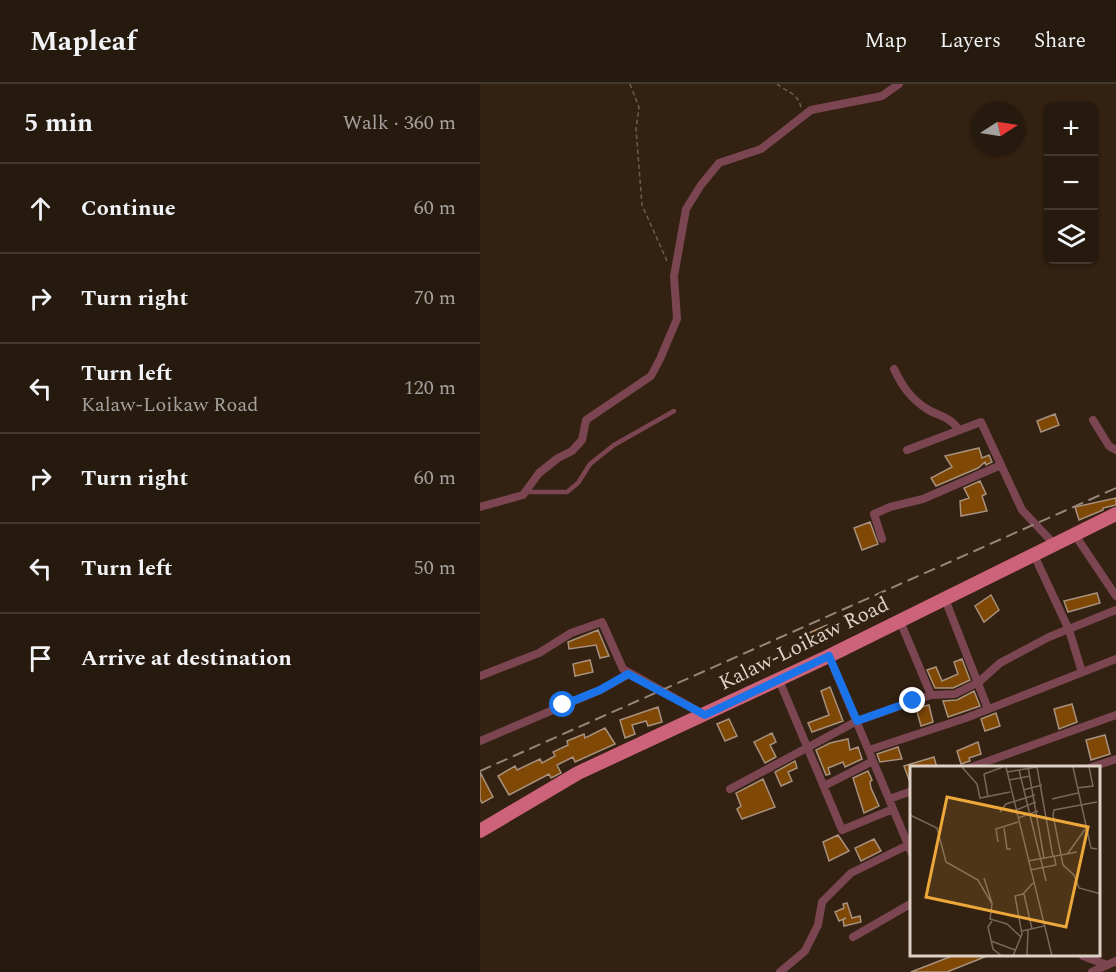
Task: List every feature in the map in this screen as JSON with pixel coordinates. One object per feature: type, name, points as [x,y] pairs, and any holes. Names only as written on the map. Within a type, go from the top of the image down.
[{"type":"main road","name":"Kalaw-Loikaw Road","points":[[480,831],[578,773],[829,656],[1116,514]]},
{"type":"street","points":[[480,507],[523,495],[539,473],[558,458],[572,451],[582,440],[586,420],[651,376],[677,319],[674,276],[686,209],[701,185],[719,163],[761,149],[811,110],[882,96],[899,84]]},
{"type":"street","points":[[894,369],[905,391],[926,409],[954,422],[958,429]]},
{"type":"street","points":[[1094,420],[1109,446],[1116,450]]},
{"type":"street","points":[[907,450],[981,422],[1022,510],[1055,545]]},
{"type":"street","points":[[882,539],[874,514],[890,507],[923,499],[1001,465]]},
{"type":"street","points":[[1075,535],[1116,596]]},
{"type":"street","points":[[1034,555],[1069,630],[1082,672]]},
{"type":"street","points":[[945,599],[988,709]]},
{"type":"street","points":[[730,789],[857,721],[930,695],[954,694],[979,682],[1000,663],[1049,637],[1116,610]]},
{"type":"street","points":[[480,676],[539,653],[571,633],[600,621],[605,624],[620,664],[628,674],[705,715]]},
{"type":"street","points":[[900,621],[930,695]]},
{"type":"street","points":[[780,972],[805,951],[818,925],[822,902],[851,873],[910,844],[829,656]]},
{"type":"street","points":[[869,750],[988,709],[1116,659]]},
{"type":"street","points":[[480,741],[600,690],[628,674]]},
{"type":"street","points":[[779,680],[842,830],[893,809]]},
{"type":"street","points":[[975,766],[1116,715]]},
{"type":"street","points":[[1095,766],[1116,759]]},
{"type":"street","points":[[824,786],[873,761]]},
{"type":"street","points":[[889,799],[910,792]]},
{"type":"street","points":[[853,937],[910,904]]},
{"type":"street","points":[[1087,957],[1112,963]]},
{"type":"street","points":[[1092,972],[1112,963]]},
{"type":"lane","points":[[526,492],[567,492],[578,483],[590,464],[614,445],[674,411]]},
{"type":"path","points":[[630,84],[639,107],[636,129],[642,205],[674,276]]},
{"type":"path","points":[[777,84],[800,100],[802,118]]},
{"type":"building","points":[[1055,414],[1059,425],[1041,432],[1037,421]]},
{"type":"building","points":[[979,448],[982,458],[989,455],[992,462],[986,465],[985,462],[978,468],[936,486],[931,478],[952,467],[945,456]]},
{"type":"building","points":[[980,481],[986,494],[982,496],[987,511],[961,516],[960,501],[969,498],[964,488]]},
{"type":"building","points":[[1116,498],[1116,505],[1103,508],[1079,520],[1075,507]]},
{"type":"building","points":[[870,522],[878,544],[862,550],[854,528]]},
{"type":"building","points":[[1097,593],[1100,603],[1068,612],[1064,601]]},
{"type":"building","points":[[991,595],[999,610],[984,622],[975,606]]},
{"type":"building","points":[[827,625],[831,635],[805,645],[802,636]]},
{"type":"building","points":[[598,630],[609,656],[600,658],[596,645],[569,649],[568,642]]},
{"type":"building","points":[[962,659],[970,680],[953,688],[935,688],[927,670],[936,667],[942,681],[958,674],[954,662]]},
{"type":"building","points":[[590,660],[593,672],[575,676],[573,664]]},
{"type":"building","points":[[830,687],[843,721],[812,732],[808,723],[829,715],[821,691]]},
{"type":"building","points":[[974,691],[980,706],[948,717],[943,701],[957,700]]},
{"type":"building","points":[[1072,704],[1077,722],[1059,729],[1054,709]]},
{"type":"building","points":[[929,705],[933,722],[921,726],[916,708]]},
{"type":"building","points":[[658,707],[662,722],[648,726],[646,721],[632,725],[635,734],[625,738],[620,720]]},
{"type":"building","points":[[996,713],[1000,726],[985,731],[981,719]]},
{"type":"building","points":[[729,719],[737,736],[725,741],[717,724]]},
{"type":"building","points":[[605,728],[615,744],[575,762],[573,757],[557,765],[561,773],[551,778],[549,774],[509,795],[498,776],[515,766],[517,770],[540,759],[542,763],[555,756],[553,752],[568,745],[567,741],[584,734],[585,738]]},
{"type":"building","points":[[772,733],[776,742],[770,745],[776,757],[765,763],[754,742]]},
{"type":"building","points":[[1105,735],[1110,754],[1091,760],[1086,740]]},
{"type":"building","points":[[848,739],[850,750],[858,747],[862,759],[845,767],[843,762],[828,768],[830,774],[826,775],[816,750],[830,743]]},
{"type":"building","points":[[978,742],[981,754],[961,764],[957,751]]},
{"type":"building","points":[[898,747],[902,759],[880,762],[877,754]]},
{"type":"building","points":[[934,757],[936,766],[910,766],[910,782],[904,766]]},
{"type":"building","points":[[795,761],[797,768],[788,772],[792,781],[781,786],[775,772]]},
{"type":"building","points":[[868,771],[872,780],[871,788],[879,806],[864,813],[853,778]]},
{"type":"building","points":[[480,772],[493,797],[482,803],[480,799]]},
{"type":"building","points":[[763,779],[775,807],[742,819],[737,809],[741,806],[736,793]]},
{"type":"building","points":[[838,835],[849,851],[829,861],[823,842]]},
{"type":"building","points":[[874,839],[881,851],[861,861],[855,848]]},
{"type":"building","points":[[847,903],[852,918],[860,916],[861,922],[844,926],[843,920],[846,918],[839,921],[835,912],[844,908],[843,904]]},
{"type":"building","points":[[949,957],[984,957],[947,972],[911,972]]},
{"type":"railway","points":[[480,771],[1116,488]]},
{"type":"route","points":[[563,705],[600,690],[628,674],[681,699],[705,715],[829,656],[857,721],[913,701]]}]
